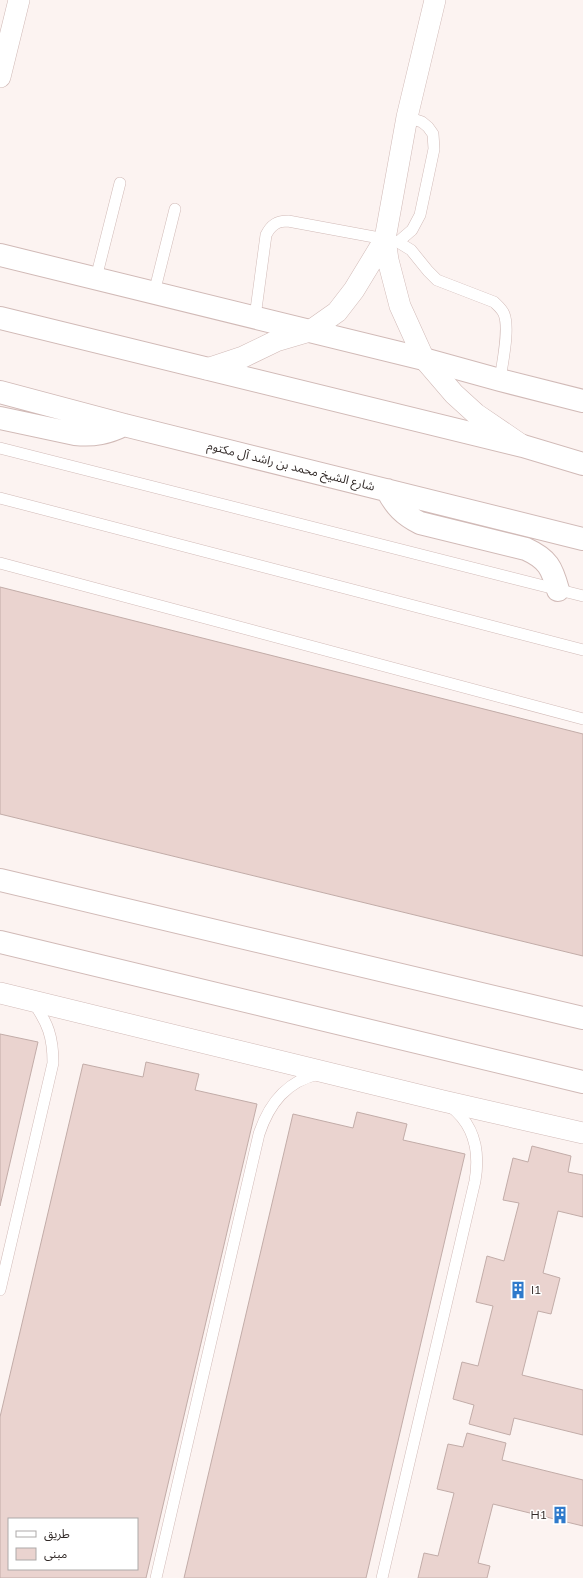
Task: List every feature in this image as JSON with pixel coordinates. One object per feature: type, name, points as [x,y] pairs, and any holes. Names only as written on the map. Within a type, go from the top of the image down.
[{"type":"main road","points":[[0,255],[424,359],[583,401]]},
{"type":"main road","points":[[0,318],[523,446],[583,464]]},
{"type":"main road","name":"شارع الشيخ محمد بن راشد آل مكتوم","points":[[0,392],[124,425],[583,539]]},
{"type":"main road","points":[[0,418],[88,436],[113,431],[124,425]]},
{"type":"main road","points":[[387,490],[397,507],[412,519],[420,523],[526,549],[534,553],[542,558],[553,572],[558,590]]},
{"type":"main road","points":[[0,880],[583,1018]]},
{"type":"main road","points":[[0,942],[583,1082]]},
{"type":"street","points":[[2,63],[19,0]]},
{"type":"street","points":[[435,0],[407,117],[392,240],[392,283],[400,306],[424,359],[454,394],[476,414],[523,446]]},
{"type":"street","points":[[207,369],[243,357],[276,341],[310,331],[337,312],[392,240]]},
{"type":"street","points":[[0,994],[444,1101],[583,1132]]},
{"type":"lane","points":[[392,240],[412,230],[420,215],[434,149],[433,134],[428,127],[422,122],[407,117]]},
{"type":"lane","points":[[96,278],[120,183]]},
{"type":"lane","points":[[154,293],[175,208]]},
{"type":"lane","points":[[255,318],[266,235],[269,228],[275,224],[281,221],[288,221],[392,240],[411,250],[437,280],[494,302],[504,313],[507,328],[500,380]]},
{"type":"lane","points":[[0,448],[583,596]]},
{"type":"lane","points":[[0,498],[583,650]]},
{"type":"lane","points":[[0,563],[583,719]]},
{"type":"lane","points":[[0,1290],[53,1063],[53,1046],[49,1030],[42,1015],[32,1001]]},
{"type":"lane","points":[[156,1578],[262,1124],[272,1104],[283,1092],[306,1078],[328,1072]]},
{"type":"lane","points":[[382,1578],[474,1189],[478,1166],[477,1151],[473,1136],[466,1122],[456,1110],[444,1101]]},
{"type":"building","points":[[0,587],[583,734],[583,956],[0,814]]},
{"type":"building","points":[[0,1034],[38,1042],[0,1206]]},
{"type":"building","points":[[146,1062],[199,1074],[195,1090],[257,1104],[146,1578],[0,1578],[0,1417],[83,1064],[143,1077]]},
{"type":"building","points":[[357,1112],[407,1124],[403,1140],[465,1154],[366,1578],[184,1578],[293,1114],[353,1128]]},
{"type":"building","name":"I1","points":[[532,1146],[571,1156],[568,1172],[583,1175],[583,1217],[558,1211],[543,1273],[560,1278],[551,1314],[538,1311],[522,1375],[583,1390],[583,1435],[514,1418],[510,1435],[469,1424],[474,1405],[453,1399],[462,1362],[478,1366],[493,1306],[476,1302],[487,1256],[504,1261],[519,1203],[503,1200],[513,1158],[528,1162]]},
{"type":"building","name":"H1","points":[[467,1433],[506,1443],[502,1460],[583,1480],[583,1526],[493,1504],[478,1563],[490,1566],[487,1578],[418,1578],[424,1553],[438,1556],[454,1493],[437,1489],[448,1444],[463,1447]]},
{"type":"place","name":"I1","points":[[518,1290]]},
{"type":"place","name":"H1","points":[[560,1515]]}]
